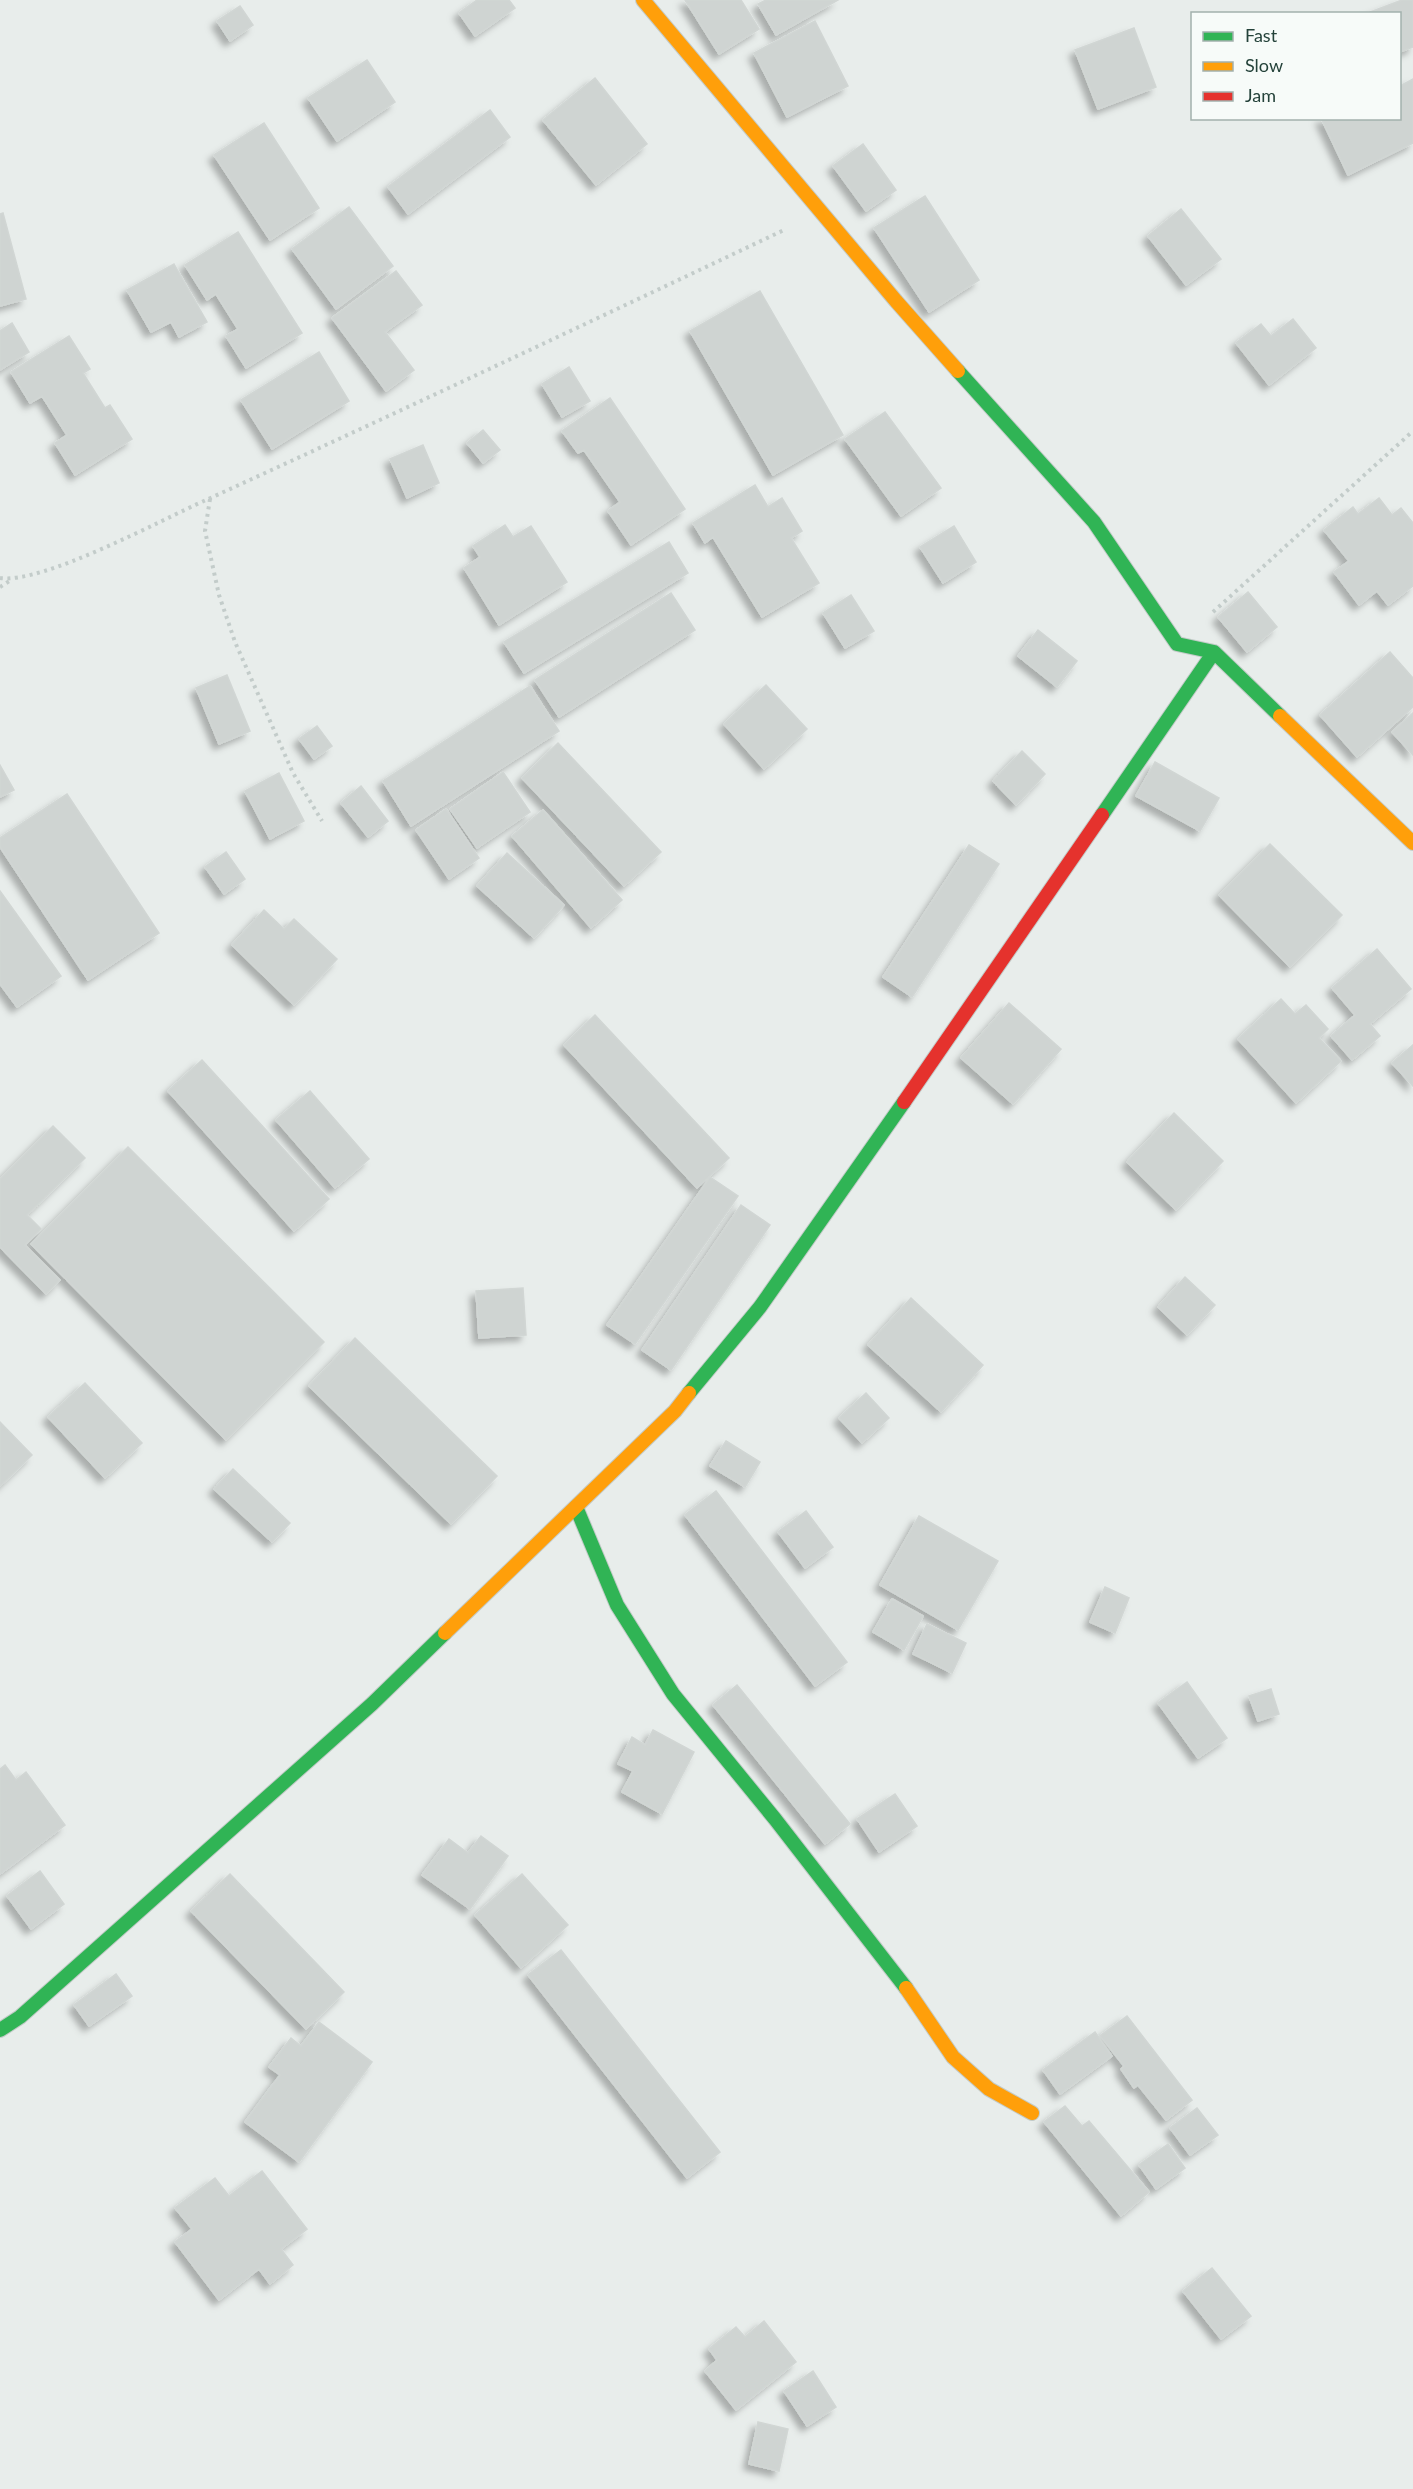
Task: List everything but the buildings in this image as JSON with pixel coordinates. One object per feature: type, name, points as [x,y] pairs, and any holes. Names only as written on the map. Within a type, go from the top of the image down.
[{"type":"street","points":[[643,0],[896,301],[1094,522],[1177,644],[1214,652],[1413,843]]},
{"type":"street","points":[[0,2030],[20,2017],[372,1704],[675,1411],[760,1307],[1214,652]]},
{"type":"street","points":[[576,1507],[616,1605],[674,1694],[776,1819],[919,2005],[953,2057],[989,2089],[1032,2114]]},
{"type":"path","points":[[0,587],[12,580],[66,564],[822,211]]},
{"type":"path","points":[[1177,644],[1413,431]]},
{"type":"path","points":[[210,498],[205,531],[219,595],[234,642],[293,773],[322,821]]},
{"type":"path","points":[[0,578],[12,580]]},
{"type":"traffic: fast","points":[[958,371],[1094,522],[1177,644],[1214,652],[1280,716]]},
{"type":"traffic: fast","points":[[1102,815],[1214,652]]},
{"type":"traffic: fast","points":[[689,1393],[760,1307],[904,1102]]},
{"type":"traffic: fast","points":[[576,1507],[617,1605],[673,1694],[775,1819],[906,1988]]},
{"type":"traffic: fast","points":[[0,2030],[20,2017],[372,1704],[445,1633]]},
{"type":"traffic: slow","points":[[643,0],[896,301],[958,371]]},
{"type":"traffic: slow","points":[[1280,716],[1413,843]]},
{"type":"traffic: slow","points":[[445,1633],[675,1411],[689,1393]]},
{"type":"traffic: slow","points":[[906,1988],[953,2057],[989,2089],[1032,2113]]},
{"type":"traffic: jam","points":[[904,1102],[1102,815]]}]
